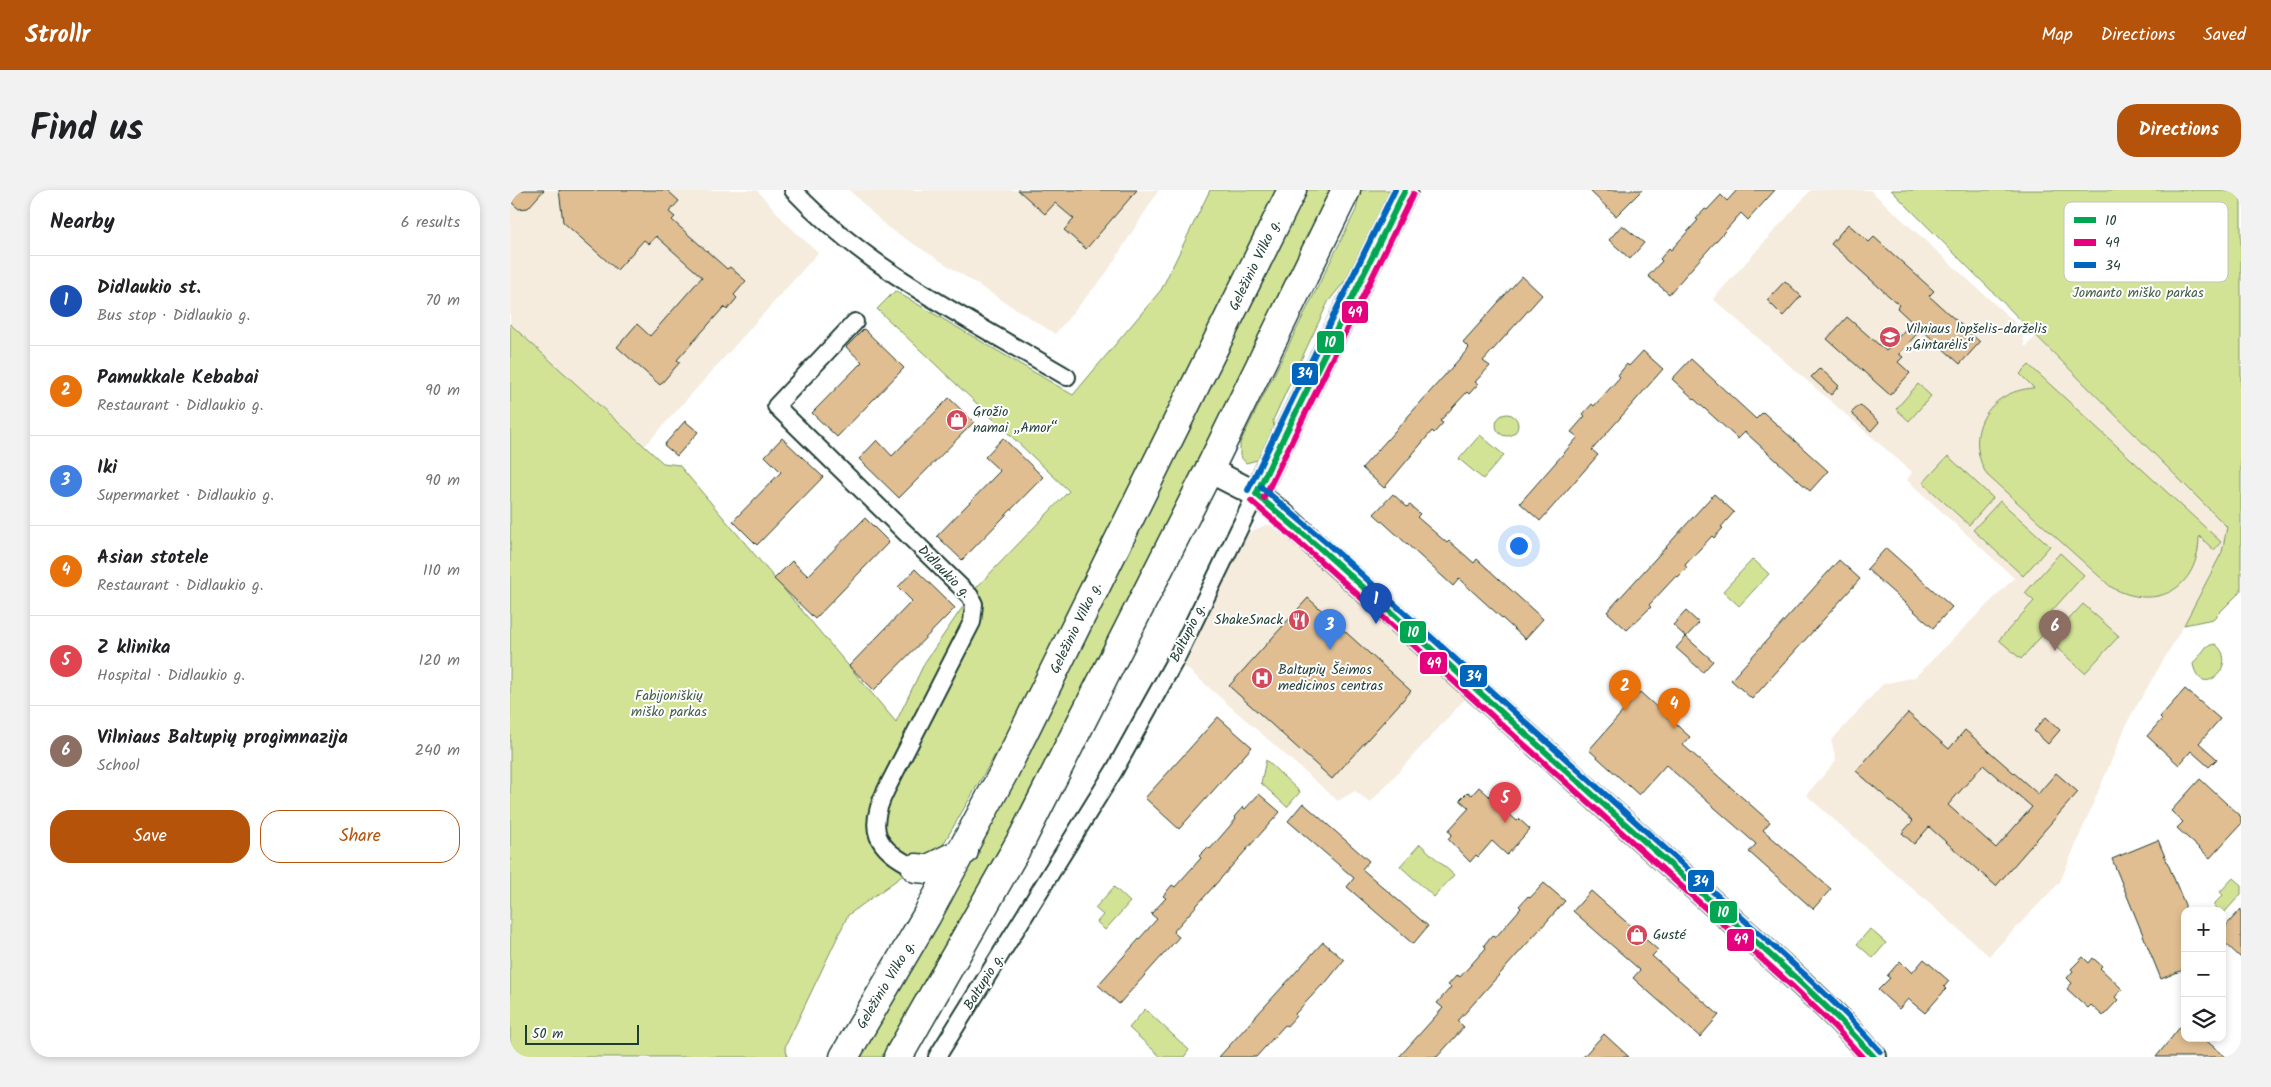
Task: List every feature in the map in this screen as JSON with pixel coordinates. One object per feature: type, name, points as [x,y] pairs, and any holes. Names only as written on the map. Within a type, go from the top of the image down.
[{"type":"highway","name":"Geležinio Vilko g.","points":[[844,1057],[964,851],[1292,190]]},
{"type":"highway","points":[[898,1057],[1023,837],[1209,470],[1346,190]]},
{"type":"highway","points":[[916,868],[928,869],[964,851]]},
{"type":"highway","points":[[916,868],[924,884],[926,917]]},
{"type":"street","points":[[793,190],[830,227],[895,276],[1067,377]]},
{"type":"street","name":"Baltupio g.","points":[[937,1057],[1114,771],[1177,658],[1406,190]]},
{"type":"street","name":"Didlaukio g.","points":[[855,322],[776,406],[970,596],[974,604],[972,622],[887,788],[875,816],[875,826],[879,838],[887,850],[899,860],[916,868]]},
{"type":"street","points":[[1209,470],[1256,494],[1281,514],[1798,980],[1840,1020],[1874,1057]]},
{"type":"shaded area","points":[[510,190],[757,190],[787,224],[818,253],[645,446],[510,324]]},
{"type":"shaded area","points":[[849,190],[1159,190],[1105,275],[1055,334],[887,227]]},
{"type":"shaded area","points":[[1811,190],[1870,190],[2021,328],[2025,347],[2036,336],[2227,527],[2222,552],[2184,625],[2129,719],[2060,882],[1989,956],[1806,795],[1836,761],[1831,741],[1883,684],[1915,677],[2014,578],[1907,480],[1912,472],[1713,299]]},
{"type":"shaded area","points":[[1265,525],[1273,525],[1285,529],[1466,698],[1370,803],[1355,791],[1338,801],[1182,664],[1245,539],[1250,532]]},
{"type":"green space","name":"Fabijoniškių miško parkas","points":[[1210,190],[1281,190],[1013,724],[941,848],[848,915],[785,1047],[788,1057],[510,1057],[510,324],[663,463],[679,465],[896,722],[925,662],[975,589],[1069,491],[877,309],[895,291],[1073,395],[1161,290]]},
{"type":"green space","points":[[1303,190],[1333,190],[1024,814],[886,1057],[855,1057]]},
{"type":"green space","points":[[1360,190],[1392,190],[1352,272],[1328,302],[1273,420],[1275,431],[1261,459],[1246,463],[1240,456],[1240,443],[1356,210]]},
{"type":"green space","name":"Jomanto miško parkas","points":[[1891,190],[2241,190],[2241,591],[2213,619],[2184,625],[2222,552],[2227,527]]},
{"type":"green space","points":[[2029,365],[2221,542],[2214,550],[2199,536],[2197,554],[2192,570],[2183,582],[2172,591],[2159,596],[2144,597],[2128,594],[2111,587],[1987,475],[1980,460],[1979,430],[1984,417],[1992,406],[2003,397],[2018,391],[2034,388],[2020,374]]},
{"type":"green space","points":[[1918,384],[1931,396],[1909,421],[1896,409]]},
{"type":"green space","points":[[1503,414],[1511,414],[1518,421],[1518,429],[1511,436],[1503,436],[1496,429],[1496,421]]},
{"type":"green space","points":[[1480,435],[1504,455],[1483,479],[1459,459]]},
{"type":"green space","points":[[1948,456],[1993,498],[1969,525],[1923,483]]},
{"type":"green space","points":[[2000,501],[2050,546],[2023,576],[1973,530]]},
{"type":"green space","points":[[2060,553],[2084,575],[2049,614],[2056,620],[2021,659],[1999,640],[2034,601],[2025,593]]},
{"type":"green space","points":[[1753,559],[1769,574],[1739,606],[1723,591]]},
{"type":"green space","points":[[2083,604],[2119,636],[2085,673],[2049,641]]},
{"type":"green space","points":[[2215,644],[2222,652],[2224,661],[2222,669],[2217,676],[2210,680],[2203,680],[2197,675],[2193,664],[2207,646]]},
{"type":"green space","points":[[1266,760],[1300,792],[1287,807],[1261,783]]},
{"type":"green space","points":[[1420,844],[1454,875],[1434,897],[1400,866]]},
{"type":"green space","points":[[2233,878],[2241,885],[2241,894],[2226,911],[2226,907],[2215,907],[2213,905],[2223,895],[2220,892]]},
{"type":"green space","points":[[1114,887],[1130,902],[1105,930],[1097,922],[1103,915],[1095,908]]},
{"type":"green space","points":[[1870,929],[1886,943],[1873,958],[1857,944]]},
{"type":"green space","points":[[1145,1009],[1189,1050],[1184,1057],[1161,1057],[1129,1028]]},
{"type":"building","points":[[512,190],[544,190],[528,208],[519,209],[512,203]]},
{"type":"building","points":[[559,190],[667,190],[679,201],[669,212],[675,217],[672,220],[727,269],[730,267],[746,281],[734,295],[737,298],[727,310],[724,307],[677,360],[680,362],[660,385],[617,347],[637,324],[650,336],[702,277],[656,236],[649,244],[644,240],[617,270],[563,222]]},
{"type":"building","points":[[1018,190],[1137,190],[1086,249],[1064,230],[1074,219],[1055,203],[1045,214]]},
{"type":"building","points":[[1589,190],[1642,190],[1616,216]]},
{"type":"building","points":[[1737,190],[1775,190],[1748,220],[1741,213],[1669,294],[1648,276],[1662,261],[1660,259],[1669,248],[1671,250],[1698,220],[1696,219],[1705,209],[1707,210],[1721,195],[1727,201]]},
{"type":"building","points":[[1848,224],[1869,242],[1874,237],[1934,291],[1929,296],[1980,342],[1960,364],[1921,329],[1899,354],[1903,357],[1898,362],[1910,373],[1890,395],[1827,339],[1847,317],[1886,351],[1912,322],[1897,308],[1899,305],[1831,244]]},
{"type":"building","points":[[1622,225],[1644,243],[1630,259],[1609,240]]},
{"type":"building","points":[[1522,276],[1542,295],[1483,361],[1490,366],[1475,382],[1478,384],[1469,394],[1467,392],[1440,421],[1443,423],[1434,433],[1432,431],[1384,488],[1362,468],[1469,348],[1463,342]]},
{"type":"building","points":[[1785,281],[1801,296],[1783,316],[1767,300]]},
{"type":"building","points":[[864,329],[904,368],[837,437],[812,413],[862,362],[846,347]]},
{"type":"building","points":[[1643,351],[1663,369],[1592,450],[1598,455],[1540,521],[1520,503],[1578,437],[1571,432],[1585,416],[1583,414],[1592,404],[1594,406],[1620,377],[1618,375],[1627,364],[1629,366]]},
{"type":"building","points":[[1691,359],[1756,419],[1763,412],[1828,471],[1810,491],[1745,432],[1738,439],[1672,379]]},
{"type":"building","points":[[1820,368],[1839,386],[1831,395],[1811,377]]},
{"type":"building","points":[[949,398],[974,422],[899,498],[859,459],[877,440],[892,456]]},
{"type":"building","points":[[1860,405],[1879,422],[1871,431],[1851,413]]},
{"type":"building","points":[[685,421],[698,432],[677,456],[664,445]]},
{"type":"building","points":[[782,438],[823,477],[757,545],[733,521],[781,472],[765,456]]},
{"type":"building","points":[[1003,438],[1043,477],[962,560],[937,536],[1000,471],[985,457]]},
{"type":"building","points":[[1393,494],[1407,507],[1410,505],[1420,514],[1417,517],[1447,543],[1449,541],[1474,563],[1477,559],[1543,619],[1525,639],[1459,579],[1453,586],[1374,514]]},
{"type":"building","points":[[1714,494],[1734,512],[1714,538],[1712,536],[1685,565],[1687,568],[1678,577],[1676,576],[1649,605],[1651,607],[1627,630],[1607,612]]},
{"type":"building","points":[[865,518],[889,542],[815,619],[774,579],[792,561],[808,576]]},
{"type":"building","points":[[1886,548],[1952,607],[1933,628],[1867,569]]},
{"type":"building","points":[[1839,560],[1860,579],[1752,699],[1731,680]]},
{"type":"building","points":[[915,569],[955,608],[874,690],[849,666],[912,601],[898,587]]},
{"type":"building","points":[[1308,598],[1411,691],[1332,779],[1229,686]]},
{"type":"building","points":[[1686,611],[1699,623],[1686,637],[1673,625]]},
{"type":"building","points":[[1686,637],[1713,661],[1703,672],[1676,648]]},
{"type":"building","points":[[2185,689],[2220,719],[2199,743],[2217,759],[2209,767],[2191,751],[2179,765],[2147,736],[2162,719],[2160,717]]},
{"type":"building","points":[[1640,692],[1690,737],[1683,745],[1770,822],[1763,830],[1831,889],[1813,909],[1749,852],[1756,844],[1666,765],[1639,795],[1589,750]]},
{"type":"building","points":[[1908,713],[1949,749],[1965,730],[2038,794],[2056,773],[2078,792],[1996,886],[1929,827],[1914,844],[1902,833],[1913,821],[1856,771]],"holes":[[[1983,765],[2032,807],[1996,848],[1948,805]]]},
{"type":"building","points":[[1218,717],[1252,747],[1179,829],[1145,798]]},
{"type":"building","points":[[2046,717],[2060,730],[2048,744],[2034,731]]},
{"type":"building","points":[[2200,779],[2241,817],[2241,824],[2210,858],[2177,828],[2183,822],[2171,811]]},
{"type":"building","points":[[1479,787],[1517,821],[1519,819],[1530,829],[1507,855],[1492,841],[1478,857],[1476,855],[1470,862],[1448,839],[1452,834],[1448,831],[1469,808],[1460,800],[1468,792],[1472,795]]},
{"type":"building","points":[[1259,794],[1280,812],[1173,932],[1179,937],[1119,1004],[1098,985],[1157,919],[1151,914],[1166,898],[1163,896],[1172,885],[1175,887],[1201,858],[1199,856],[1208,847],[1210,849],[1236,819],[1234,817],[1243,807],[1245,809]]},
{"type":"building","points":[[1303,803],[1369,861],[1362,869],[1428,926],[1413,944],[1347,887],[1354,878],[1288,821]]},
{"type":"building","points":[[2158,840],[2185,905],[2185,907],[2181,907],[2181,971],[2161,979],[2112,859]]},
{"type":"building","points":[[1544,883],[1565,901],[1458,1021],[1464,1027],[1437,1057],[1399,1057],[1443,1008],[1437,1003],[1451,987],[1448,985],[1457,975],[1460,977],[1486,948],[1484,945],[1492,935],[1495,938],[1521,908],[1519,906],[1528,896],[1530,898]]},
{"type":"building","points":[[1591,891],[1658,950],[1652,956],[1719,1015],[1700,1037],[1633,978],[1640,970],[1573,911]]},
{"type":"building","points":[[2241,909],[2241,958],[2226,944],[2226,926]]},
{"type":"building","points":[[1323,942],[1344,960],[1323,986],[1295,1014],[1296,1016],[1287,1026],[1285,1025],[1256,1057],[1219,1057]]},
{"type":"building","points":[[2083,957],[2089,963],[2093,958],[2102,966],[2100,968],[2122,989],[2115,997],[2118,1000],[2103,1016],[2091,1005],[2088,1008],[2067,989],[2072,983],[2067,978],[2073,971],[2071,969]]},
{"type":"building","points":[[1924,959],[1949,981],[1944,987],[1946,989],[1925,1013],[1908,999],[1899,1009],[1878,990],[1890,978],[1887,976],[1900,961],[1912,973]]},
{"type":"building","points":[[2181,1026],[2181,1042],[2208,1042],[2226,1057],[2156,1057]]},
{"type":"building","points":[[1604,1034],[1629,1057],[1583,1057]]},
{"type":"transit line","name":"34","points":[[1248,490],[1395,190]]},
{"type":"transit line","name":"10","points":[[1256,494],[1405,190]]},
{"type":"transit line","name":"49","points":[[1264,498],[1413,194]]},
{"type":"transit line","name":"34","points":[[1261,487],[1328,544],[1804,974],[1846,1014],[1880,1051]]},
{"type":"transit line","name":"10","points":[[1256,494],[1322,550],[1798,980],[1840,1020],[1874,1057]]},
{"type":"transit line","name":"49","points":[[1251,501],[1316,557],[1792,986],[1834,1026],[1862,1057]]},
{"type":"place","name":"Vilniaus lopšelis-darželis „Gintarėlis“","points":[[1890,337]]},
{"type":"place","name":"Grožio namai „Amor“","points":[[957,420]]},
{"type":"place","name":"ShakeSnack","points":[[1299,620]]},
{"type":"place","name":"Didlaukio st.","points":[[1376,624]]},
{"type":"place","name":"Iki","points":[[1330,650]]},
{"type":"place","name":"Vilniaus Baltupių progimnazija","points":[[2055,651]]},
{"type":"place","name":"Baltupių Šeimos medicinos centras","points":[[1262,678]]},
{"type":"place","name":"Pamukkale Kebabai","points":[[1625,711]]},
{"type":"place","name":"Asian stotele","points":[[1674,729]]},
{"type":"place","name":"Z klinika","points":[[1505,823]]},
{"type":"place","name":"Gusté","points":[[1637,935]]}]
